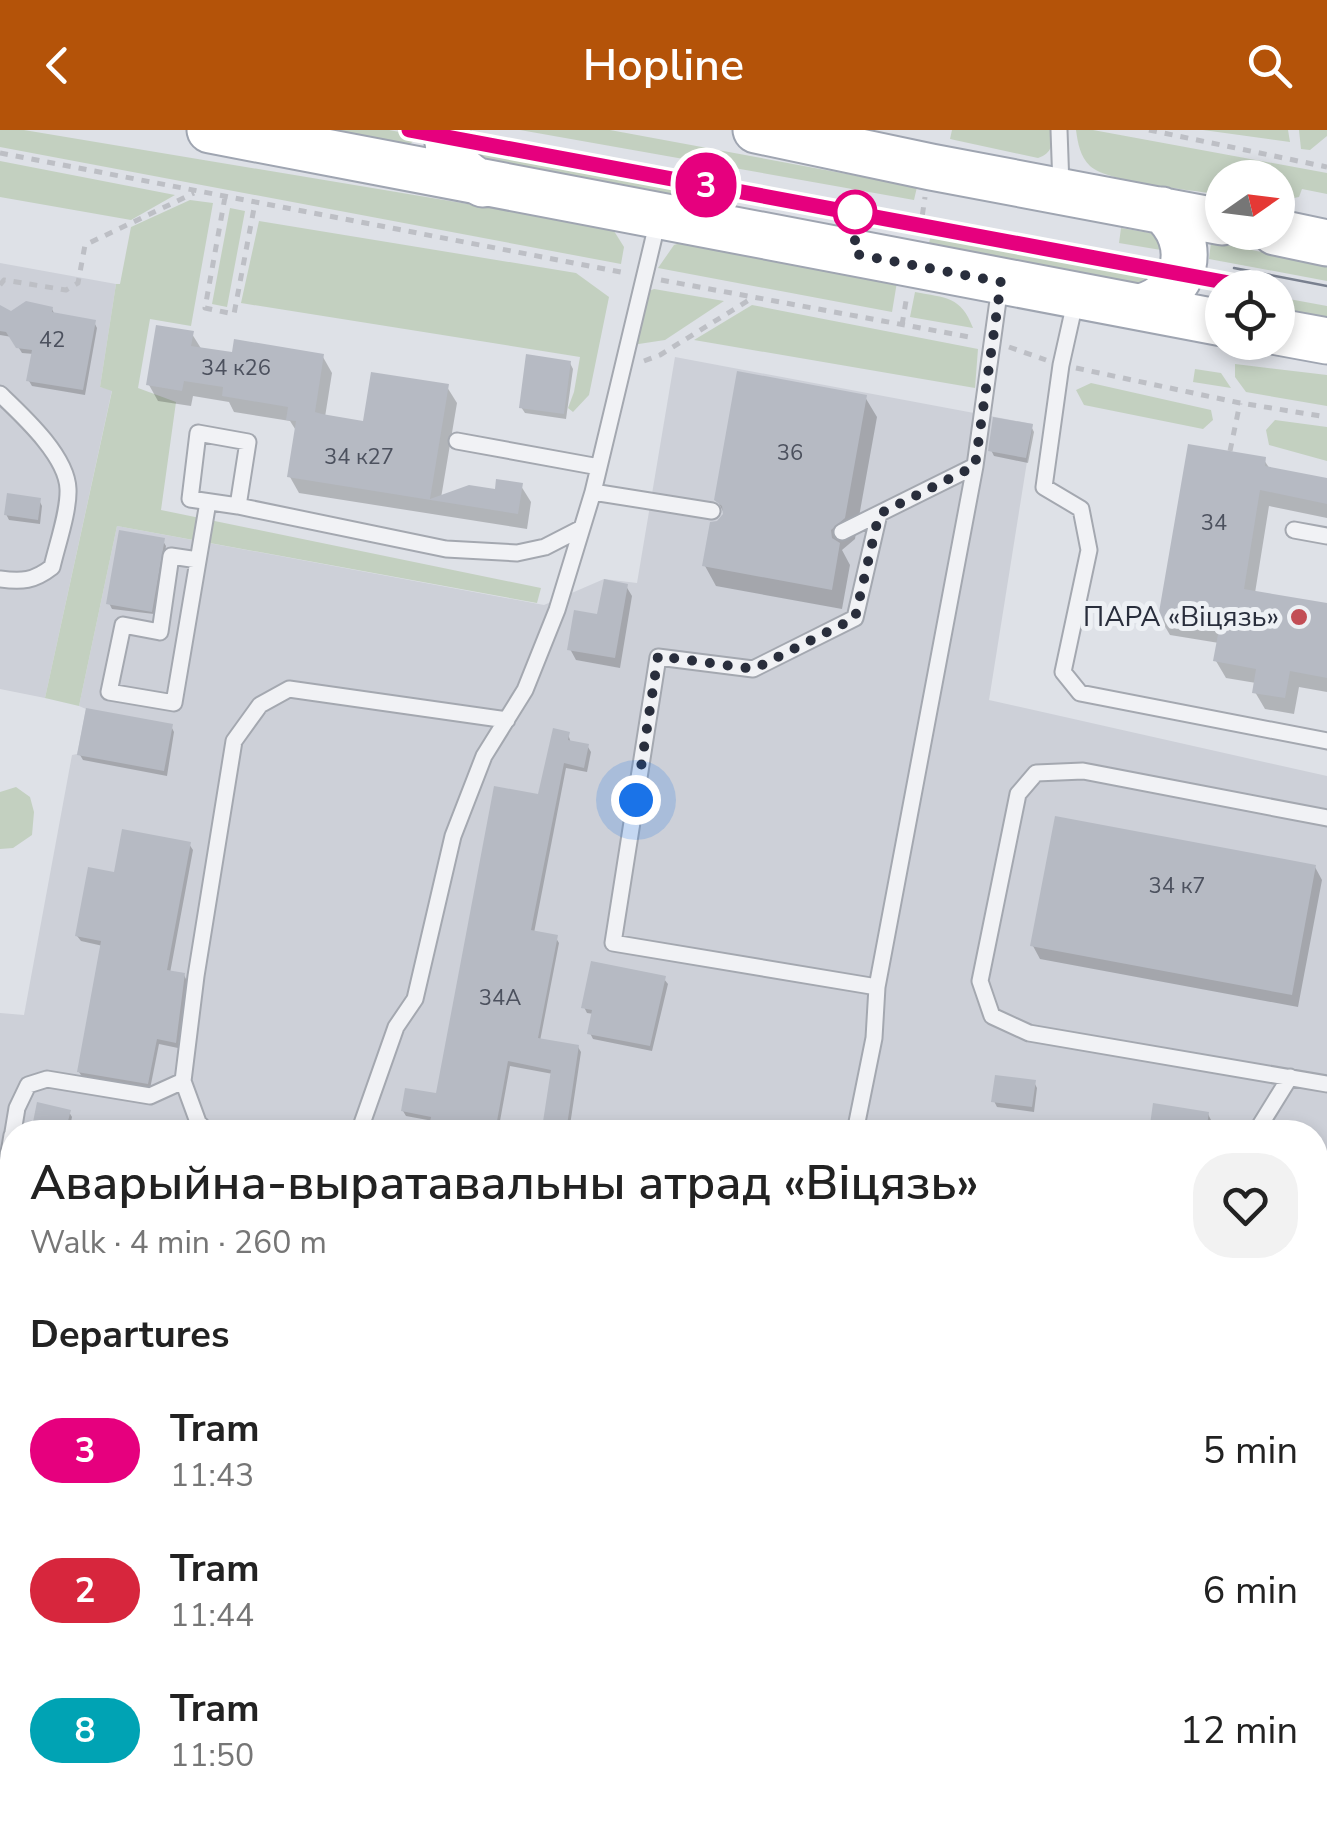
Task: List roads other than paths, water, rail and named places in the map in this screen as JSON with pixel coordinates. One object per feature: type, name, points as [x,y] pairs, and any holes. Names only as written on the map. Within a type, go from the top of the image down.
[{"type":"main road","points":[[210,130],[1205,319]]},
{"type":"main road","points":[[392,165],[413,155],[431,130]]},
{"type":"main road","points":[[446,130],[455,163],[483,184]]},
{"type":"main road","points":[[756,130],[1205,219]]},
{"type":"main road","points":[[1141,308],[1173,289],[1184,266],[1184,241],[1162,210]]},
{"type":"main road","points":[[1295,236],[1327,242]]},
{"type":"main road","points":[[1295,335],[1327,342]]},
{"type":"lane","points":[[1060,130],[1061,192]]},
{"type":"lane","points":[[362,1120],[396,1028],[416,999],[453,836],[484,756],[525,690],[551,626],[593,492],[659,216]]},
{"type":"lane","points":[[857,1120],[874,1038],[877,988],[975,466],[1001,282]]},
{"type":"lane","points":[[1077,294],[1060,365],[1044,487],[1081,509],[1089,550],[1063,672],[1080,693],[1327,741]]},
{"type":"lane","points":[[0,394],[58,458],[69,488],[52,567],[40,577],[24,582],[0,579]]},
{"type":"lane","points":[[238,506],[248,442],[198,433],[190,499],[446,549],[517,554],[582,528]]},
{"type":"lane","points":[[457,441],[599,467]]},
{"type":"lane","points":[[842,532],[975,466]]},
{"type":"lane","points":[[593,492],[712,511]]},
{"type":"lane","points":[[198,560],[171,556],[160,632],[123,625],[110,692],[174,704],[208,502]]},
{"type":"lane","points":[[877,988],[612,944],[658,656],[754,669],[855,618],[879,514]]},
{"type":"lane","points":[[1294,530],[1327,536]]},
{"type":"lane","points":[[197,1120],[184,1081],[196,976],[234,740],[260,705],[289,689],[507,720]]},
{"type":"lane","points":[[1327,818],[1083,771],[1036,773],[1018,794],[980,981],[992,1016],[1029,1033],[1327,1084]]},
{"type":"lane","points":[[1263,1120],[1290,1077]]},
{"type":"lane","points":[[16,1120],[28,1086],[46,1079],[150,1096],[184,1081]]},
{"type":"tram line","points":[[409,130],[1205,278]]},
{"type":"tram line","name":"3","points":[[409,130],[1205,278]]},
{"type":"tram line","points":[[1234,268],[1327,286]]},
{"type":"place","name":"ПАРА «Віцязь»","points":[[1299,617]]}]
